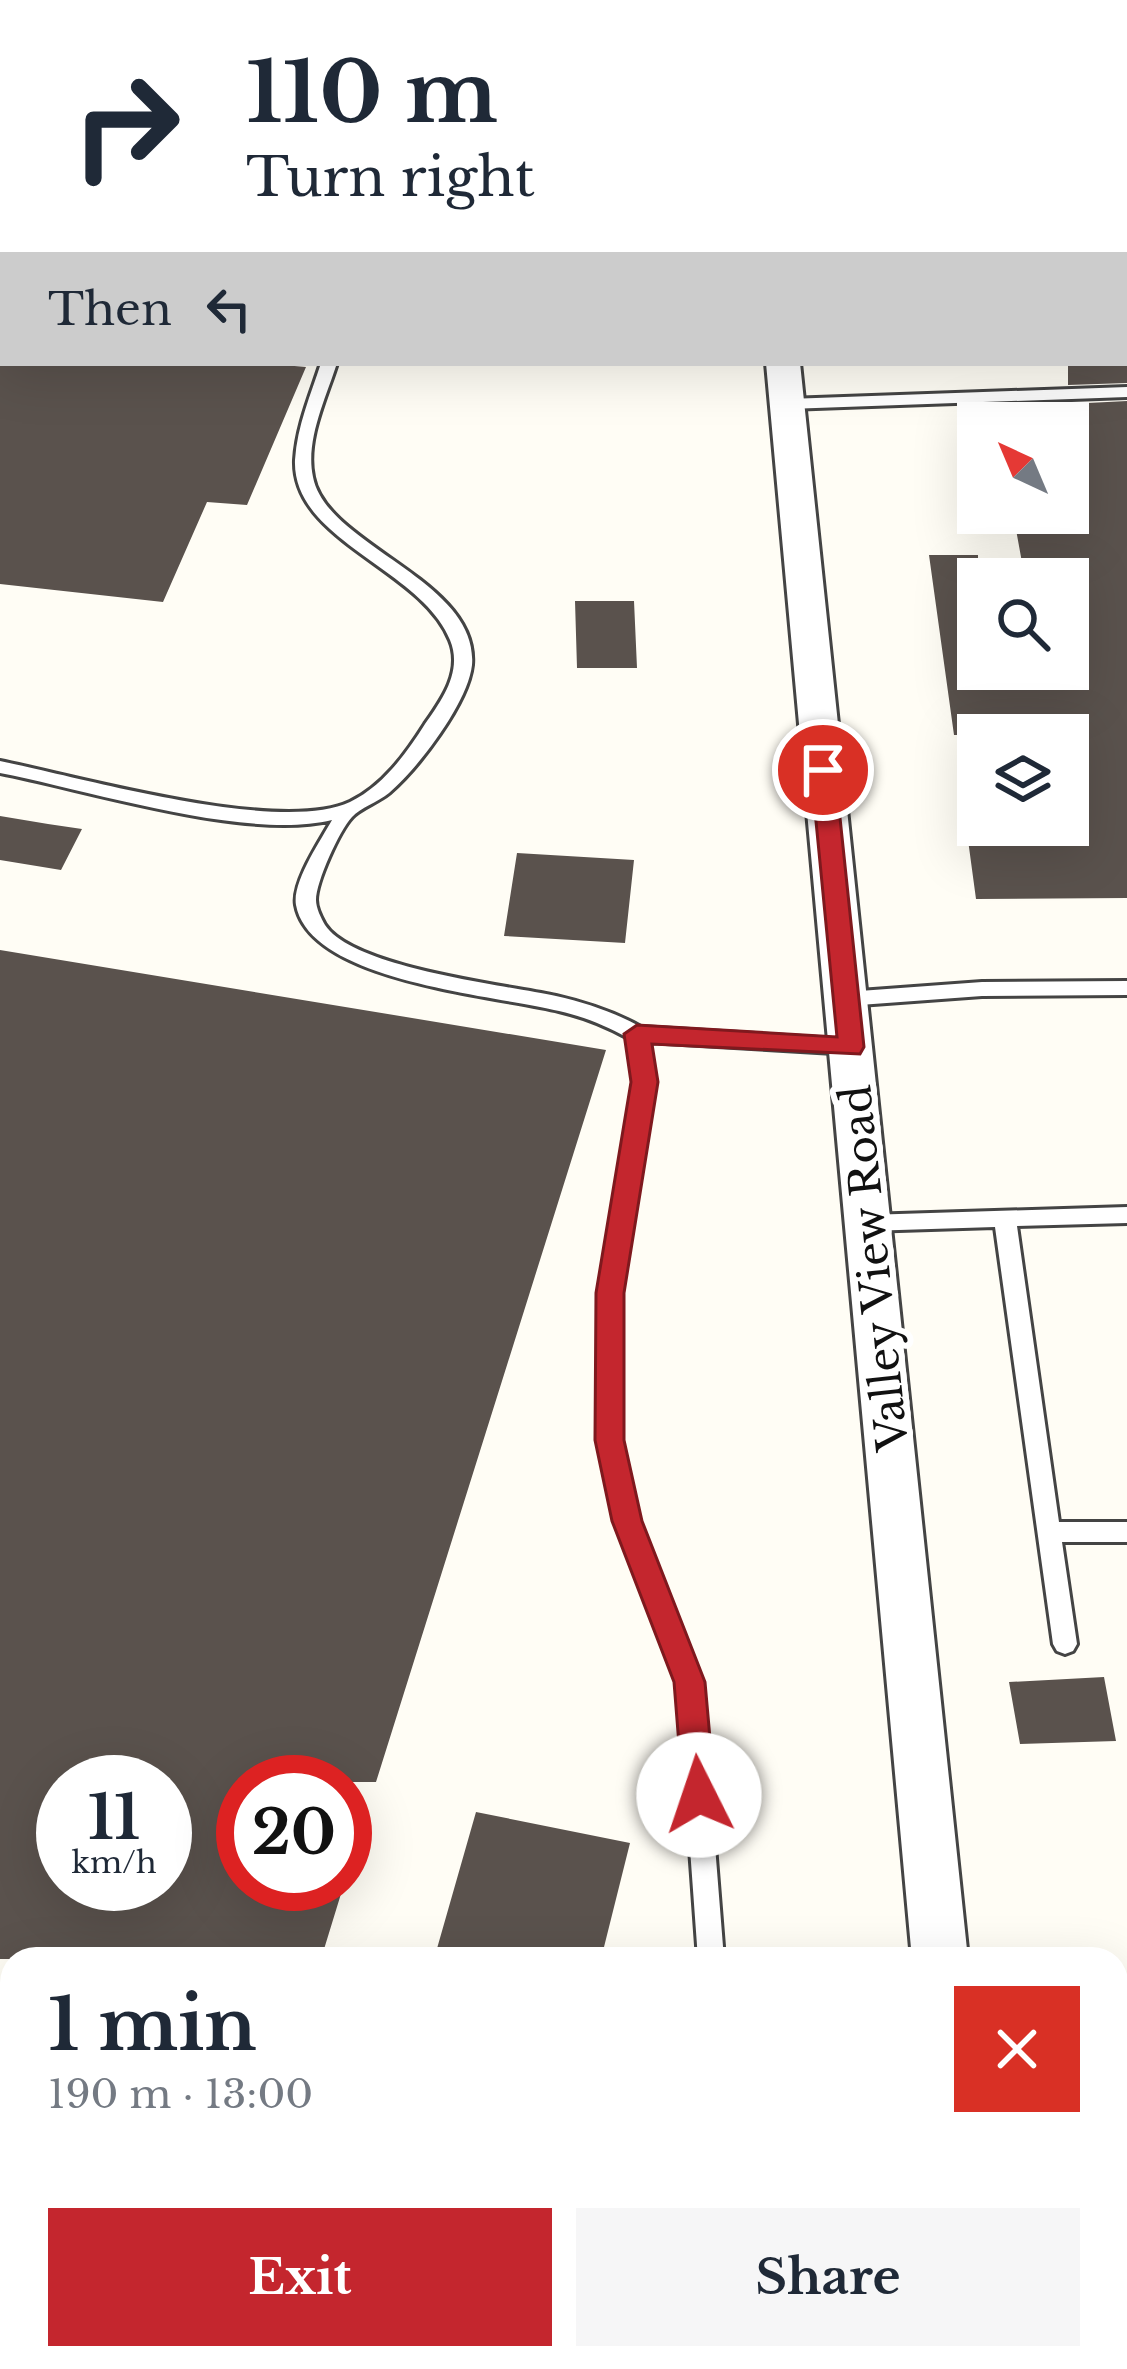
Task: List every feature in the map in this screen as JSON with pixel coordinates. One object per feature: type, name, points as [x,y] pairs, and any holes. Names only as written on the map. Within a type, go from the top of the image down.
[{"type":"street","name":"Valley View Road","points":[[786,383],[939,1947]]},
{"type":"lane","points":[[0,767],[232,814],[345,812],[381,790],[407,765],[449,703],[465,664],[459,638],[411,578],[310,494],[306,446],[328,366]]},
{"type":"lane","points":[[786,383],[1127,392]]},
{"type":"lane","points":[[345,812],[305,900],[310,924],[330,943],[367,963],[582,1005],[620,1019],[637,1034],[851,1047]]},
{"type":"lane","points":[[846,999],[982,989],[1127,988]]},
{"type":"lane","points":[[637,1034],[644,1082],[610,1293],[610,1440],[627,1521],[690,1682],[710,1947]]},
{"type":"lane","points":[[867,1222],[1127,1215]]},
{"type":"lane","points":[[1005,1219],[1065,1643]]},
{"type":"lane","points":[[1051,1532],[1127,1532]]},
{"type":"building","points":[[0,366],[306,367],[247,505],[207,502],[163,602],[0,584]]},
{"type":"building","points":[[1068,366],[1127,366],[1127,383],[1068,385]]},
{"type":"building","points":[[1127,401],[1127,898],[976,899],[969,846],[1089,846],[1089,714],[957,714],[954,735],[929,555],[978,555],[957,558],[957,690],[1089,690],[1089,558],[1021,558],[1017,534],[1089,534],[1089,403]]},
{"type":"building","points":[[575,601],[634,601],[637,668],[577,668]]},
{"type":"building","points":[[0,816],[82,829],[61,870],[0,860]]},
{"type":"building","points":[[517,853],[634,860],[625,943],[504,936]]},
{"type":"building","points":[[0,950],[606,1050],[376,1782],[372,1782],[372,1755],[216,1755],[216,1911],[336,1911],[325,1947],[0,1947]]},
{"type":"building","points":[[1104,1677],[1116,1741],[1020,1744],[1009,1682]]},
{"type":"building","points":[[476,1812],[630,1843],[604,1947],[437,1947]]},
{"type":"route","points":[[699,1795],[690,1682],[627,1521],[610,1440],[610,1293],[644,1082],[637,1034],[851,1047],[823,770]]}]
